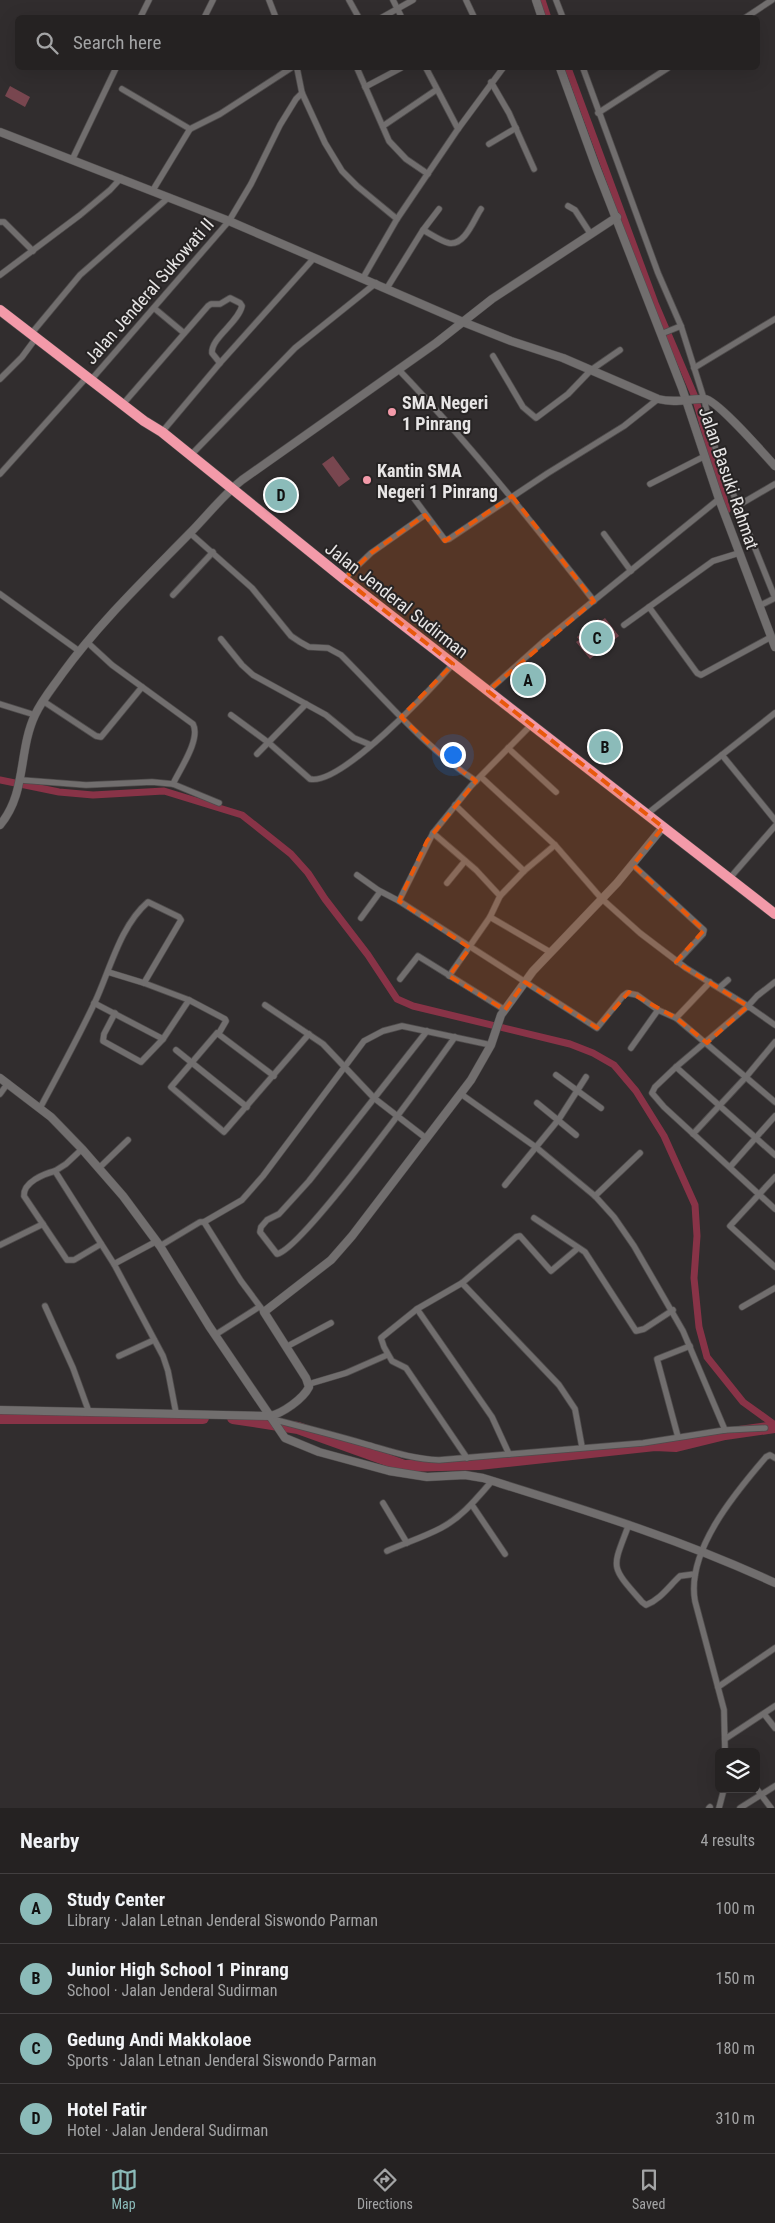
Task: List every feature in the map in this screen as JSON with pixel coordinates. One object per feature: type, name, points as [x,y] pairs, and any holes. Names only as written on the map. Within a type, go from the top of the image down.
[{"type":"highway","name":"Jalan Jenderal Sudirman","points":[[0,310],[122,404],[162,432],[344,579],[775,914]]},
{"type":"street","points":[[142,15],[149,0]]},
{"type":"street","points":[[206,15],[213,0]]},
{"type":"street","points":[[269,0],[275,15]]},
{"type":"street","points":[[349,0],[357,15]]},
{"type":"street","points":[[393,0],[401,15]]},
{"type":"street","points":[[387,15],[413,0]]},
{"type":"street","points":[[466,0],[473,15]]},
{"type":"street","points":[[536,0],[541,15]]},
{"type":"street","points":[[556,0],[562,15]]},
{"type":"street","points":[[750,15],[772,0]]},
{"type":"street","points":[[72,160],[115,70]]},
{"type":"street","points":[[152,190],[190,129],[220,114],[288,70]]},
{"type":"street","points":[[297,70],[302,93],[325,144],[342,171],[397,219]]},
{"type":"street","points":[[358,70],[391,144],[406,159],[428,174]]},
{"type":"street","points":[[365,87],[397,70]]},
{"type":"street","points":[[427,70],[458,129]]},
{"type":"street","points":[[364,278],[397,219],[458,129],[501,70]]},
{"type":"street","name":"Jalan Basuki Rahmat","points":[[561,70],[596,167],[664,332],[690,401],[719,500],[761,605],[775,647]]},
{"type":"street","points":[[584,70],[694,368],[716,451],[739,505],[774,599],[761,605]]},
{"type":"street","points":[[598,113],[665,70]]},
{"type":"street","points":[[491,82],[516,128],[534,169]]},
{"type":"street","points":[[122,89],[190,129]]},
{"type":"street","points":[[383,126],[436,90]]},
{"type":"street","name":"Jalan Jenderal Sukowati II","points":[[0,474],[154,308],[229,220],[251,184],[280,125],[296,99],[302,93]]},
{"type":"street","points":[[489,144],[516,128]]},
{"type":"street","points":[[0,132],[229,220],[463,322],[511,341],[563,358],[658,399],[690,401],[703,399],[721,410],[775,466]]},
{"type":"street","points":[[0,275],[110,190],[121,178]]},
{"type":"street","points":[[0,379],[22,357],[34,336],[80,275],[169,197]]},
{"type":"street","points":[[568,206],[575,210],[590,233]]},
{"type":"street","points":[[387,288],[423,230],[439,209]]},
{"type":"street","points":[[423,230],[448,242],[455,242],[462,238],[481,209]]},
{"type":"street","points":[[0,825],[10,810],[23,781],[24,750],[35,715],[43,701],[79,651],[132,592],[231,489],[463,322],[492,299],[617,217]]},
{"type":"street","points":[[0,222],[4,222],[33,251]]},
{"type":"street","points":[[162,432],[220,363],[314,258]]},
{"type":"street","points":[[191,455],[296,348],[376,283]]},
{"type":"street","points":[[122,404],[211,304],[220,304],[230,298],[242,306],[238,317],[212,350],[212,354],[220,363]]},
{"type":"street","points":[[154,308],[184,333]]},
{"type":"street","points":[[694,368],[775,319]]},
{"type":"street","points":[[664,332],[679,326]]},
{"type":"street","points":[[494,356],[523,407],[534,418],[543,415],[568,394],[591,370],[620,350]]},
{"type":"street","points":[[398,369],[456,430],[512,496],[594,602]]},
{"type":"street","points":[[410,493],[445,540],[633,420],[658,399]]},
{"type":"street","points":[[650,484],[705,456]]},
{"type":"street","points":[[739,505],[775,484]]},
{"type":"street","points":[[488,691],[497,681],[719,500]]},
{"type":"street","points":[[344,579],[371,554],[425,515]]},
{"type":"street","points":[[190,533],[252,588],[291,636],[310,647],[328,648],[338,652],[400,717],[444,759],[476,782]]},
{"type":"street","points":[[604,534],[631,571]]},
{"type":"street","points":[[173,595],[213,552]]},
{"type":"street","points":[[624,625],[713,561],[739,553]]},
{"type":"street","points":[[0,594],[79,651]]},
{"type":"street","points":[[649,607],[697,673],[701,675],[771,637]]},
{"type":"street","points":[[221,638],[242,665],[253,675],[326,715],[354,738],[372,745]]},
{"type":"street","points":[[87,642],[112,665],[193,724],[196,731],[194,742],[173,784]]},
{"type":"street","points":[[231,715],[269,743],[297,768],[315,780],[338,771],[372,745],[454,664]]},
{"type":"street","points":[[43,701],[96,736],[101,737],[142,687]]},
{"type":"street","points":[[0,704],[35,715]]},
{"type":"street","points":[[257,754],[306,704]]},
{"type":"street","points":[[647,814],[775,713]]},
{"type":"street","points":[[399,901],[433,833],[455,805],[532,724]]},
{"type":"street","points":[[508,748],[556,792]]},
{"type":"street","points":[[722,755],[775,820]]},
{"type":"street","points":[[481,777],[554,844],[601,898],[640,933],[677,962],[775,1025]]},
{"type":"street","points":[[23,781],[86,785],[152,782],[173,784],[219,803]]},
{"type":"street","points":[[455,805],[524,871]]},
{"type":"street","points":[[729,879],[775,826]]},
{"type":"street","points":[[215,1335],[262,1309],[331,1260],[471,1080],[492,1043],[504,1010],[524,982],[664,828]]},
{"type":"street","points":[[433,833],[465,860],[500,896]]},
{"type":"street","points":[[449,976],[490,917],[500,896],[554,844]]},
{"type":"street","points":[[447,883],[465,860]]},
{"type":"street","points":[[632,865],[704,930],[703,934],[677,962]]},
{"type":"street","points":[[357,875],[380,892],[399,901],[597,1028],[627,993],[636,995],[658,1010],[676,1018],[775,1102]]},
{"type":"street","points":[[361,918],[380,892]]},
{"type":"street","points":[[40,1108],[94,1003],[133,919],[148,902],[179,916],[180,920],[144,983]]},
{"type":"street","points":[[490,917],[550,952]]},
{"type":"street","points":[[400,979],[418,956],[504,1010]]},
{"type":"street","points":[[108,972],[189,1000],[225,1019],[226,1021],[219,1033],[214,1035],[171,1087],[186,1102],[224,1132],[309,1034]]},
{"type":"street","points":[[720,988],[728,980]]},
{"type":"street","points":[[676,1018],[710,982]]},
{"type":"street","points":[[775,982],[655,1087],[653,1096],[775,1209]]},
{"type":"street","points":[[116,1013],[102,1041],[134,1060],[141,1062],[162,1039],[189,1000]]},
{"type":"street","points":[[94,1003],[162,1039]]},
{"type":"street","points":[[265,1005],[323,1044],[374,1098],[426,1139]]},
{"type":"street","points":[[631,1048],[658,1010]]},
{"type":"street","points":[[114,1264],[231,1209],[242,1200],[344,1066],[364,1041],[373,1035],[402,1026],[492,1043]]},
{"type":"street","points":[[427,1031],[290,1204],[279,1214],[267,1220],[261,1227],[260,1232],[277,1254],[291,1245],[308,1228],[357,1169],[455,1037]]},
{"type":"street","points":[[219,1033],[274,1076]]},
{"type":"street","points":[[693,1134],[746,1078],[775,1042]]},
{"type":"street","points":[[176,1050],[247,1107]]},
{"type":"street","points":[[676,1068],[775,1155]]},
{"type":"street","points":[[556,1075],[600,1108]]},
{"type":"street","points":[[505,1185],[559,1119],[586,1077]]},
{"type":"street","points":[[0,1078],[40,1108],[99,1168],[159,1244],[215,1335],[286,1438],[319,1452],[388,1471],[427,1477],[474,1475],[629,1524],[699,1550],[775,1583]]},
{"type":"street","points":[[0,1094],[8,1083]]},
{"type":"street","points":[[460,1094],[537,1148],[595,1196],[614,1217],[634,1246],[672,1310],[690,1346],[725,1430]]},
{"type":"street","points":[[537,1103],[559,1119],[576,1135]]},
{"type":"street","points":[[730,1167],[775,1116]]},
{"type":"street","points":[[99,1168],[128,1140]]},
{"type":"street","points":[[82,1149],[55,1171],[42,1176],[26,1188],[24,1196],[70,1261],[101,1244]]},
{"type":"street","points":[[595,1196],[640,1154]]},
{"type":"street","points":[[55,1171],[114,1264],[154,1340],[167,1366],[176,1412]]},
{"type":"street","points":[[775,1176],[730,1226],[775,1267]]},
{"type":"street","points":[[534,1218],[588,1256],[636,1332],[644,1329],[672,1310]]},
{"type":"street","points":[[204,1222],[309,1384],[308,1389],[300,1397],[272,1420]]},
{"type":"street","points":[[0,1245],[43,1224]]},
{"type":"street","points":[[467,1458],[406,1368],[392,1361],[382,1342],[382,1335],[417,1309],[462,1282],[512,1240],[520,1236],[551,1271],[577,1248]]},
{"type":"street","points":[[462,1282],[565,1393],[575,1409],[582,1448]]},
{"type":"street","points":[[742,1307],[775,1288]]},
{"type":"street","points":[[45,1306],[73,1368],[89,1412]]},
{"type":"street","points":[[417,1309],[492,1417],[510,1454]]},
{"type":"street","points":[[286,1347],[331,1324]]},
{"type":"street","points":[[119,1356],[154,1340]]},
{"type":"street","points":[[678,1437],[657,1359],[690,1346]]},
{"type":"street","points":[[309,1384],[346,1374],[388,1355]]},
{"type":"street","points":[[0,1410],[176,1412],[272,1420],[420,1460],[467,1458],[643,1443],[725,1430],[765,1428]]},
{"type":"street","points":[[725,1745],[724,1710],[695,1601],[691,1574],[699,1550],[727,1507],[746,1481],[772,1456]]},
{"type":"street","points":[[387,1551],[442,1528],[472,1505],[492,1481]]},
{"type":"street","points":[[383,1503],[407,1543]]},
{"type":"street","points":[[472,1505],[505,1554]]},
{"type":"street","points":[[629,1524],[615,1563],[617,1571],[642,1602],[646,1605],[652,1603],[680,1576],[691,1574]]},
{"type":"street","points":[[718,1687],[775,1648]]},
{"type":"street","points":[[725,1745],[775,1706]]},
{"type":"street","points":[[764,1714],[775,1728]]},
{"type":"street","points":[[740,1808],[762,1796],[775,1786]]},
{"type":"street","points":[[719,1808],[723,1793]]},
{"type":"street","points":[[760,1793],[771,1808]]},
{"type":"highlighted area","points":[[512,496],[594,601],[488,691],[663,827],[633,865],[704,930],[676,962],[748,1006],[707,1043],[676,1018],[629,992],[597,1028],[525,982],[505,1010],[449,976],[470,948],[399,901],[427,841],[476,781],[445,759],[401,717],[453,664],[344,579],[371,553],[425,515],[445,541]]},
{"type":"shaded area","points":[[10,86],[30,97],[25,107],[5,96]]},
{"type":"shaded area","points":[[333,456],[350,479],[339,487],[322,464]]},
{"type":"shaded area","points":[[605,618],[619,636],[590,659],[576,642],[579,640],[577,637],[598,619],[601,621]]},
{"type":"waterway","points":[[542,0],[547,15]]},
{"type":"waterway","points":[[569,70],[655,303],[695,397],[727,510]]},
{"type":"waterway","points":[[0,780],[59,792],[93,795],[164,791],[242,815],[291,854],[308,873],[325,899],[368,955],[397,999],[413,1006],[570,1044],[593,1053],[614,1065],[636,1091],[664,1136],[695,1205],[697,1236],[694,1278],[699,1327],[707,1357],[743,1402],[775,1425]]},
{"type":"waterway","points":[[0,1418],[203,1418]]},
{"type":"waterway","points":[[233,1418],[298,1428],[404,1466],[479,1464],[655,1445],[676,1446],[725,1434],[775,1427]]},
{"type":"place","name":"SMA Negeri 1 Pinrang","points":[[392,412]]},
{"type":"place","name":"Kantin SMA Negeri 1 Pinrang","points":[[367,480]]},
{"type":"place","name":"Hotel Fatir","points":[[281,495]]},
{"type":"place","name":"Gedung Andi Makkolaoe","points":[[597,638]]},
{"type":"place","name":"Study Center","points":[[528,680]]},
{"type":"place","name":"Junior High School 1 Pinrang","points":[[605,747]]}]
